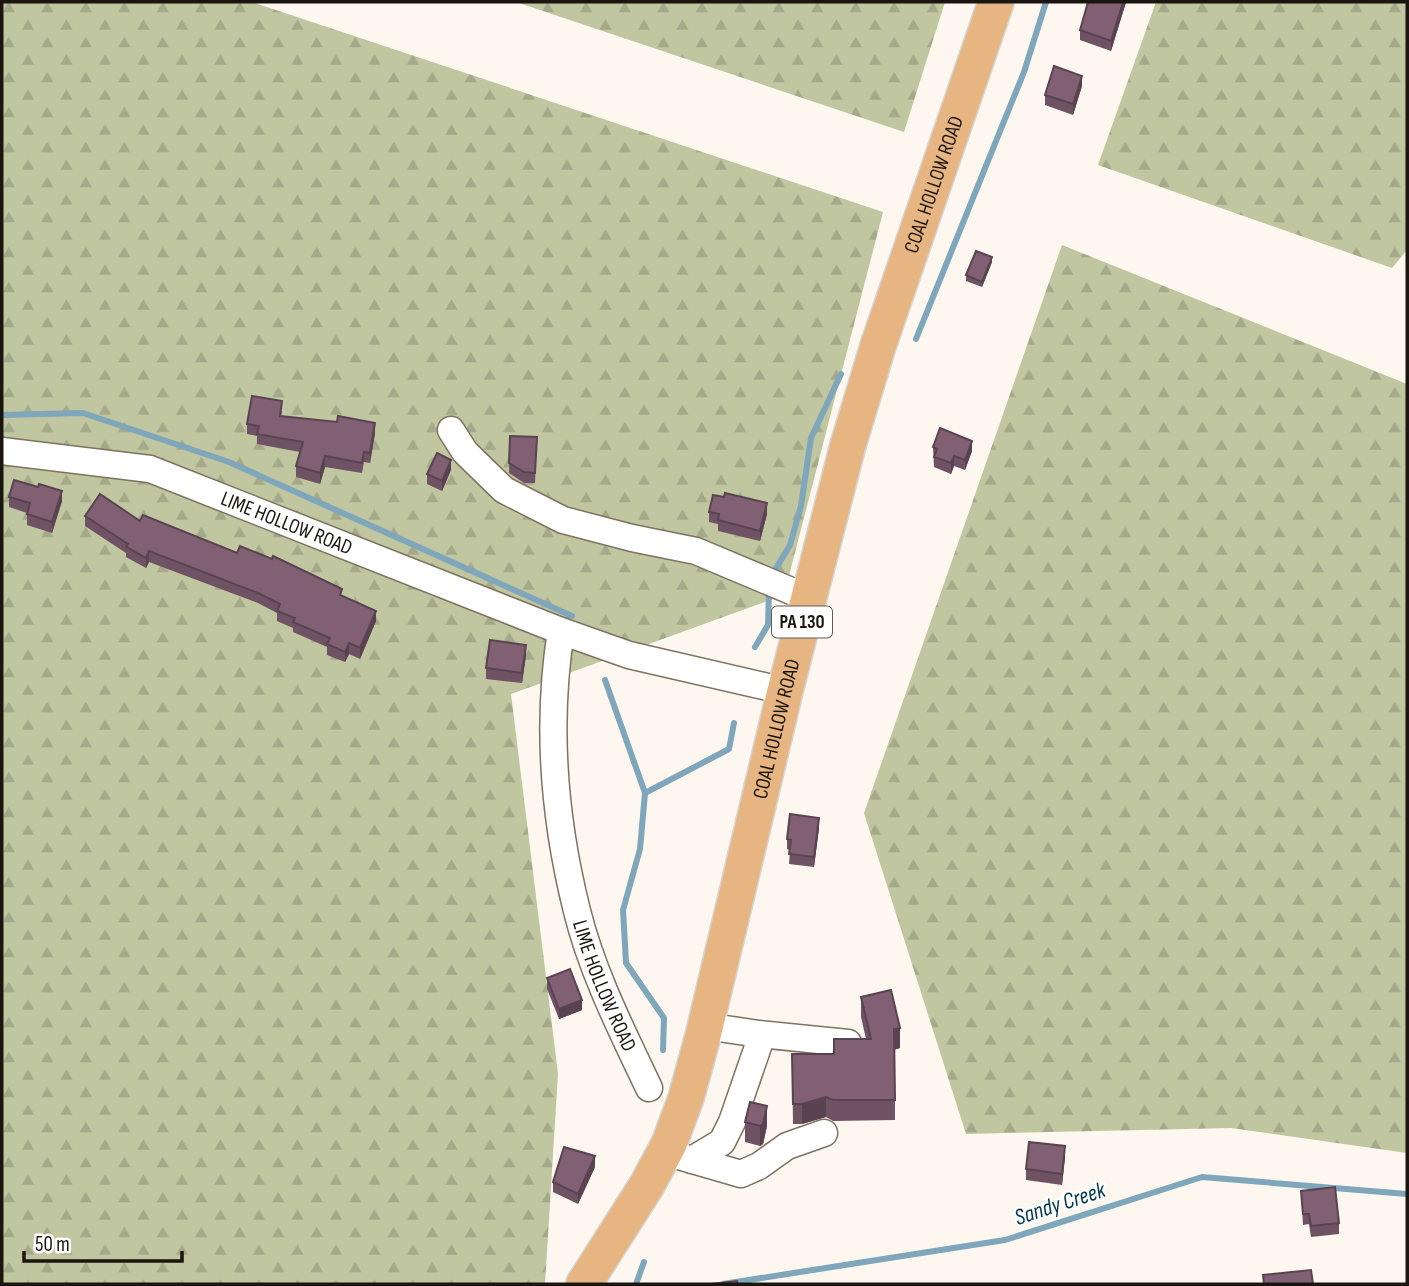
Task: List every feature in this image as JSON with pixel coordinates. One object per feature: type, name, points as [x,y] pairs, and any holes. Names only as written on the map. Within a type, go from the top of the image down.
[{"type":"main road","name":"COAL HOLLOW ROAD","points":[[584,1284],[613,1240],[678,1156],[686,1098],[785,691],[786,588],[848,445],[878,346],[996,2]]},
{"type":"street","points":[[451,430],[465,452],[504,490],[564,520],[696,551],[786,588]]},
{"type":"street","name":"LIME HOLLOW ROAD","points":[[2,451],[150,469],[561,631],[629,655],[785,691]]},
{"type":"street","name":"LIME HOLLOW ROAD","points":[[561,631],[553,715],[554,783],[577,911],[595,964],[649,1088]]},
{"type":"street","points":[[705,1026],[762,1035],[848,1043]]},
{"type":"street","points":[[678,1156],[722,1142],[732,1122],[762,1035]]},
{"type":"street","points":[[678,1156],[741,1174],[787,1146],[824,1133]]},
{"type":"green space","points":[[2,2],[252,2],[883,212],[784,595],[511,694],[558,1074],[545,1284],[2,1284]]},
{"type":"green space","points":[[516,2],[945,2],[904,132]]},
{"type":"green space","points":[[1156,2],[1407,2],[1407,250],[1392,268],[1098,165]]},
{"type":"green space","points":[[1062,245],[1407,384],[1407,1153],[1231,1128],[966,1134],[864,813]]},
{"type":"building","points":[[1088,2],[1123,2],[1111,41],[1080,30]]},
{"type":"building","points":[[1054,66],[1082,76],[1073,104],[1045,95]]},
{"type":"building","points":[[976,251],[992,257],[982,282],[966,275]]},
{"type":"building","points":[[252,396],[282,401],[280,416],[337,422],[338,416],[375,423],[370,453],[364,452],[362,463],[325,456],[320,473],[296,466],[303,442],[257,434],[259,426],[247,424]]},
{"type":"building","points":[[940,428],[972,441],[965,460],[954,456],[951,463],[934,457],[937,449],[933,447]]},
{"type":"building","points":[[510,436],[537,437],[535,473],[524,472],[509,463]]},
{"type":"building","points":[[437,453],[451,460],[442,481],[427,474]]},
{"type":"building","points":[[14,480],[62,491],[52,522],[27,514],[30,503],[9,497]]},
{"type":"building","points":[[725,493],[767,503],[760,531],[718,520],[719,514],[709,512],[713,495],[724,497]]},
{"type":"building","points":[[100,494],[140,521],[143,515],[237,553],[240,546],[272,559],[273,556],[342,589],[340,595],[376,611],[360,648],[349,643],[345,652],[327,644],[330,638],[293,622],[295,618],[277,611],[280,604],[258,593],[149,551],[146,558],[126,547],[128,544],[85,516]]},
{"type":"building","points":[[490,640],[526,645],[522,673],[486,668]]},
{"type":"building","points":[[790,814],[819,818],[814,857],[789,854],[791,840],[787,839]]},
{"type":"building","points":[[570,969],[582,1000],[559,1009],[547,978]]},
{"type":"building","points":[[891,990],[900,1028],[894,1029],[895,1100],[833,1100],[826,1097],[793,1104],[792,1054],[834,1054],[834,1039],[871,1039],[861,997]]},
{"type":"building","points":[[750,1102],[767,1106],[763,1124],[760,1126],[745,1122]]},
{"type":"building","points":[[1029,1142],[1065,1146],[1062,1174],[1026,1169]]},
{"type":"building","points":[[564,1147],[595,1156],[578,1194],[553,1182]]},
{"type":"building","points":[[1335,1187],[1339,1223],[1311,1226],[1309,1214],[1303,1214],[1301,1191]]},
{"type":"building","points":[[1311,1270],[1313,1284],[1264,1284],[1263,1275]]},
{"type":"building","points":[[737,1281],[738,1284],[711,1284]]},
{"type":"waterway","points":[[916,339],[1024,72],[1046,2]]},
{"type":"waterway","points":[[772,575],[790,545],[801,506],[811,438],[841,374]]},
{"type":"waterway","points":[[2,415],[83,413],[229,462],[572,616]]},
{"type":"waterway","points":[[755,647],[768,625],[769,589]]},
{"type":"waterway","points":[[605,680],[645,793],[640,849],[623,910],[626,963],[664,1018],[663,1050]]},
{"type":"waterway","points":[[645,793],[729,749],[734,723]]},
{"type":"waterway","name":"Sandy Creek","points":[[723,1284],[1005,1240],[1202,1177],[1407,1194]]},
{"type":"waterway","points":[[636,1284],[644,1262]]}]
